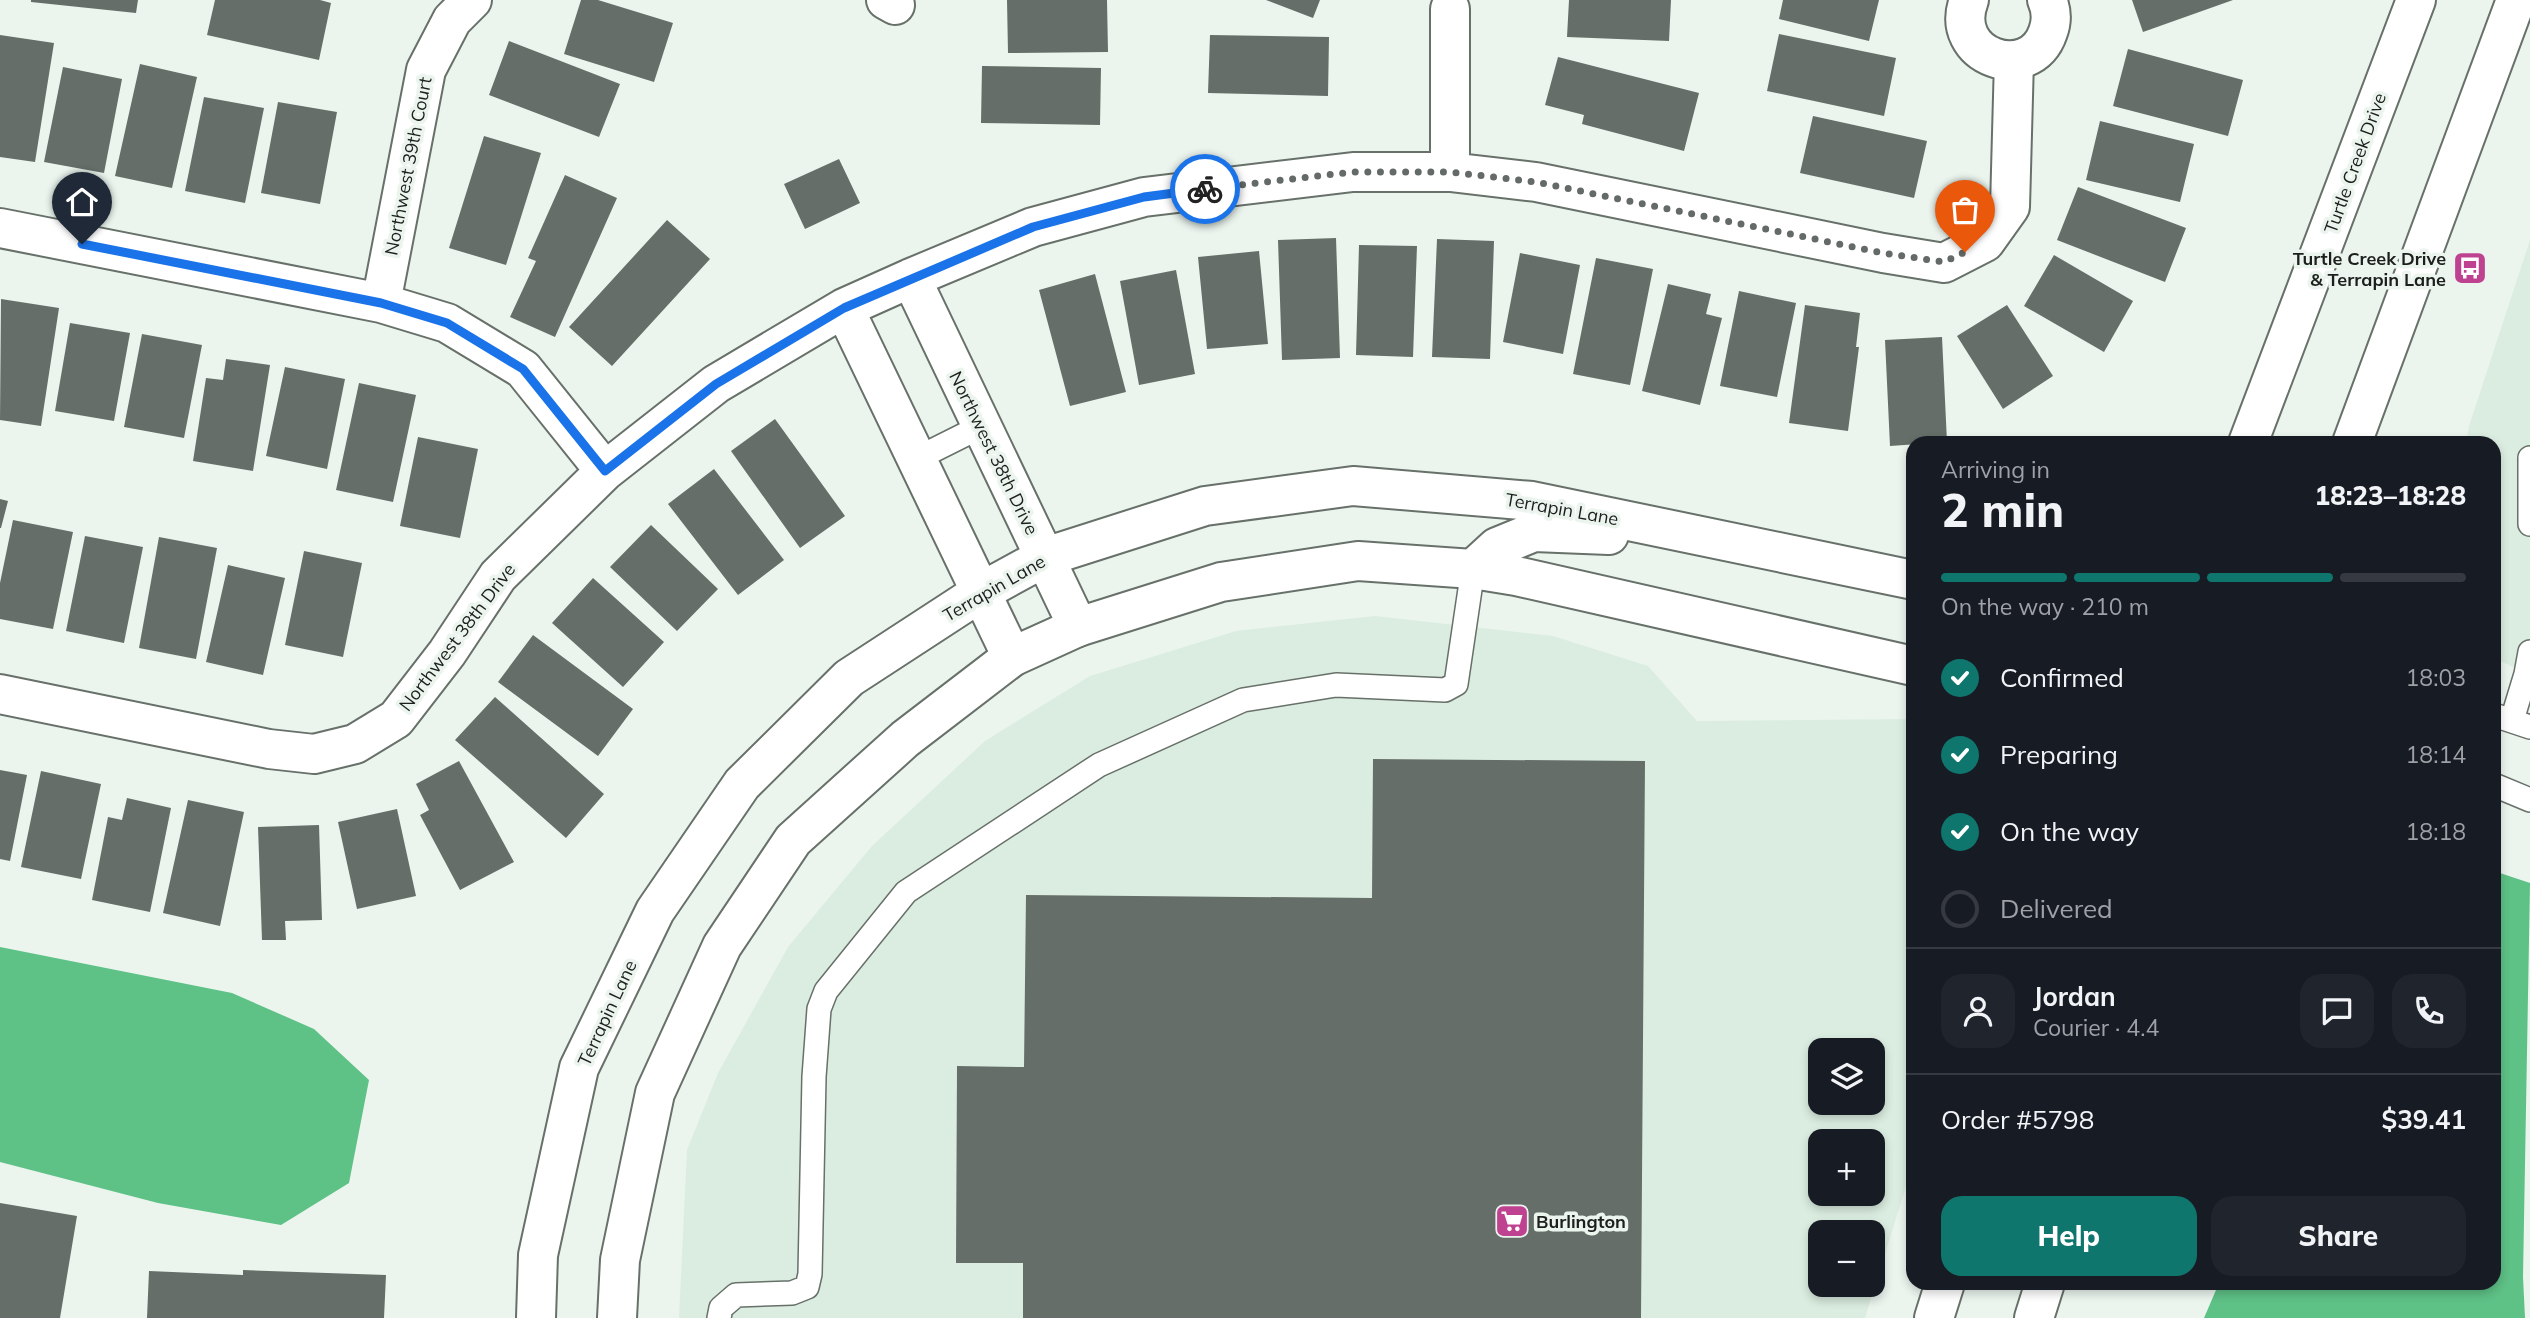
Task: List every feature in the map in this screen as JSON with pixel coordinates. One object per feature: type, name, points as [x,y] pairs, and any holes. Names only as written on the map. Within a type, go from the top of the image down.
[{"type":"street","name":"Northwest 39th Court","points":[[381,303],[426,70],[452,20],[472,0]]},
{"type":"street","points":[[1969,0],[1965,9],[1965,23],[1968,36],[1976,47],[1987,56],[2014,61],[2027,57],[2038,49],[2047,37],[2052,22],[2047,0]]},
{"type":"street","name":"Turtle Creek Drive","points":[[2251,436],[2416,0]]},
{"type":"street","points":[[2355,436],[2516,0]]},
{"type":"street","points":[[1450,9],[1450,172]]},
{"type":"street","name":"Northwest 38th Drive","points":[[0,694],[268,749],[314,754],[355,744],[396,719],[447,653],[498,576],[605,471],[716,384],[844,308],[911,278],[1033,227],[1144,197],[1353,172],[1450,172],[1536,182],[1883,253],[1944,262],[1985,242],[2010,207],[2014,61]]},
{"type":"street","points":[[0,228],[381,303],[447,323],[523,369],[605,471]]},
{"type":"street","name":"Northwest 38th Drive","points":[[911,278],[1078,627]]},
{"type":"street","points":[[844,308],[1012,657]]},
{"type":"street","name":"Terrapin Lane","points":[[536,1318],[538,1255],[579,1068],[655,911],[742,785],[849,678],[981,592],[1045,557],[1205,506],[1353,486],[1532,501],[1906,579]]},
{"type":"street","points":[[1473,569],[1497,547],[1534,532],[1712,538]]},
{"type":"street","points":[[617,1318],[620,1260],[655,1093],[722,946],[793,840],[905,739],[1012,657],[1078,627],[1221,582],[1359,561],[1473,569],[1906,664]]},
{"type":"street","points":[[1934,1318],[1942,1290]]},
{"type":"street","points":[[2034,1318],[2043,1290]]},
{"type":"lane","points":[[916,459],[982,426]]},
{"type":"lane","points":[[2530,458],[2530,524]]},
{"type":"lane","points":[[719,1318],[721,1308],[736,1295],[792,1293],[807,1287],[810,1274],[814,1077],[819,1009],[826,991],[906,892],[1099,765],[1243,700],[1336,685],[1444,690],[1456,684],[1473,569]]},
{"type":"lane","points":[[2512,721],[2530,652]]},
{"type":"lane","points":[[2501,788],[2530,800]]},
{"type":"shaded area","points":[[2530,240],[2530,675],[2501,661],[2501,436],[2467,436]]},
{"type":"shaded area","points":[[1375,616],[1553,636],[1648,666],[1697,721],[1906,719],[1906,1186],[1885,1254],[1885,1220],[1808,1220],[1808,1297],[1872,1297],[1865,1318],[679,1318],[687,1150],[718,1073],[788,947],[872,846],[985,741],[1090,676],[1236,631]]},
{"type":"shaded area","points":[[2501,873],[2530,883],[2523,1277],[2525,1318],[2204,1318],[2216,1290],[2501,1290]]},
{"type":"shaded area","points":[[0,947],[232,993],[314,1029],[369,1080],[349,1183],[281,1225],[158,1203],[0,1162]]},
{"type":"building","points":[[31,0],[138,0],[136,13]]},
{"type":"building","points":[[215,0],[320,0],[331,3],[319,60],[207,35]]},
{"type":"building","points":[[581,0],[598,0],[673,23],[654,82],[564,54]]},
{"type":"building","points":[[1007,0],[1107,0],[1108,52],[1008,53]]},
{"type":"building","points":[[1266,0],[1320,0],[1313,18]]},
{"type":"building","points":[[1569,0],[1671,0],[1669,41],[1567,37]]},
{"type":"building","points":[[1783,0],[1879,0],[1869,41],[1779,19]]},
{"type":"building","points":[[2132,0],[2233,0],[2143,32]]},
{"type":"building","points":[[1779,34],[1896,58],[1884,116],[1767,91]]},
{"type":"building","points":[[0,35],[54,43],[35,162],[0,157]]},
{"type":"building","points":[[1210,35],[1329,37],[1328,96],[1208,93]]},
{"type":"building","points":[[509,41],[620,84],[599,137],[489,95]]},
{"type":"building","points":[[2128,49],[2243,80],[2228,136],[2113,106]]},
{"type":"building","points":[[1558,57],[1699,93],[1684,151],[1582,124],[1584,115],[1545,105]]},
{"type":"building","points":[[140,64],[197,77],[172,188],[115,176]]},
{"type":"building","points":[[982,66],[1101,68],[1100,125],[981,123]]},
{"type":"building","points":[[63,67],[122,79],[104,173],[44,162]]},
{"type":"building","points":[[204,97],[264,108],[245,203],[185,191]]},
{"type":"building","points":[[278,102],[337,112],[320,204],[261,193]]},
{"type":"building","points":[[1813,116],[1927,141],[1914,198],[1800,173]]},
{"type":"building","points":[[2100,121],[2194,144],[2180,202],[2086,180]]},
{"type":"building","points":[[484,136],[541,153],[506,265],[449,248]]},
{"type":"building","points":[[839,159],[860,203],[805,229],[784,184]]},
{"type":"building","points":[[565,175],[617,198],[555,337],[510,317],[536,261],[528,258]]},
{"type":"building","points":[[2078,187],[2186,228],[2165,282],[2057,240]]},
{"type":"building","points":[[667,220],[710,259],[612,366],[569,327]]},
{"type":"building","points":[[1336,238],[1340,358],[1282,360],[1278,240]]},
{"type":"building","points":[[1437,239],[1494,241],[1490,359],[1432,357]]},
{"type":"building","points":[[1359,245],[1417,246],[1413,357],[1356,355]]},
{"type":"building","points":[[1259,251],[1268,344],[1207,349],[1198,257]]},
{"type":"building","points":[[1520,253],[1580,265],[1563,354],[1503,342]]},
{"type":"building","points":[[2054,255],[2133,301],[2104,352],[2024,306]]},
{"type":"building","points":[[1596,258],[1653,269],[1630,385],[1573,374]]},
{"type":"building","points":[[1176,270],[1195,374],[1139,385],[1120,281]]},
{"type":"building","points":[[1095,274],[1126,392],[1070,406],[1039,290]]},
{"type":"building","points":[[1668,284],[1711,294],[1706,314],[1722,318],[1700,405],[1642,391]]},
{"type":"building","points":[[1739,291],[1796,303],[1777,397],[1720,386]]},
{"type":"building","points":[[1,299],[59,308],[41,426],[0,420]]},
{"type":"building","points":[[1805,305],[1860,313],[1856,347],[1859,347],[1848,431],[1789,423]]},
{"type":"building","points":[[2007,305],[2053,376],[2003,409],[1957,336]]},
{"type":"building","points":[[70,323],[130,333],[114,421],[55,411]]},
{"type":"building","points":[[142,334],[202,345],[184,438],[124,427]]},
{"type":"building","points":[[1942,337],[1947,436],[1906,436],[1906,445],[1890,446],[1885,340]]},
{"type":"building","points":[[226,359],[270,365],[253,471],[193,461],[206,378],[223,380]]},
{"type":"building","points":[[285,367],[345,379],[327,469],[266,456]]},
{"type":"building","points":[[359,383],[416,395],[393,502],[336,490]]},
{"type":"building","points":[[775,419],[845,516],[800,548],[731,451]]},
{"type":"building","points":[[418,437],[478,449],[460,538],[400,526]]},
{"type":"building","points":[[714,469],[784,560],[738,595],[668,504]]},
{"type":"building","points":[[0,499],[8,501],[1,528],[0,528]]},
{"type":"building","points":[[13,520],[73,532],[53,629],[0,619],[0,583]]},
{"type":"building","points":[[651,525],[718,589],[677,631],[610,567]]},
{"type":"building","points":[[85,536],[143,547],[124,643],[66,631]]},
{"type":"building","points":[[159,537],[217,548],[196,659],[139,648]]},
{"type":"building","points":[[304,551],[362,563],[343,657],[285,645]]},
{"type":"building","points":[[228,565],[285,578],[263,675],[206,662]]},
{"type":"building","points":[[593,578],[664,642],[623,687],[552,623]]},
{"type":"building","points":[[533,635],[633,709],[598,756],[498,682]]},
{"type":"building","points":[[495,697],[604,794],[566,838],[455,740]]},
{"type":"building","points":[[1373,759],[1645,761],[1641,1318],[1023,1318],[1023,1263],[956,1263],[957,1066],[1024,1067],[1026,895],[1372,898]]},
{"type":"building","points":[[459,761],[514,862],[460,890],[420,815],[429,810],[416,784]]},
{"type":"building","points":[[0,770],[27,775],[10,861],[0,859]]},
{"type":"building","points":[[41,771],[101,784],[81,879],[21,867]]},
{"type":"building","points":[[127,798],[171,808],[150,912],[92,900],[108,817],[122,820]]},
{"type":"building","points":[[188,800],[244,812],[220,926],[163,913]]},
{"type":"building","points":[[397,809],[416,896],[357,909],[338,822]]},
{"type":"building","points":[[319,825],[322,920],[285,921],[286,940],[262,940],[258,827]]},
{"type":"building","points":[[0,1203],[77,1216],[60,1318],[0,1318]]},
{"type":"building","points":[[243,1270],[386,1275],[384,1318],[147,1318],[149,1271],[243,1275]]},
{"type":"way so far","points":[[1205,189],[1353,172],[1450,172],[1536,182],[1643,202],[1883,253],[1944,262],[1965,252]]},
{"type":"place","name":"Turtle Creek Drive & Terrapin Lane","points":[[2470,268]]},
{"type":"place","name":"Burlington","points":[[1512,1221]]},
{"type":"route","points":[[82,244],[381,303],[447,323],[523,369],[605,471],[716,384],[844,308],[1033,227],[1144,197],[1205,189]]}]
